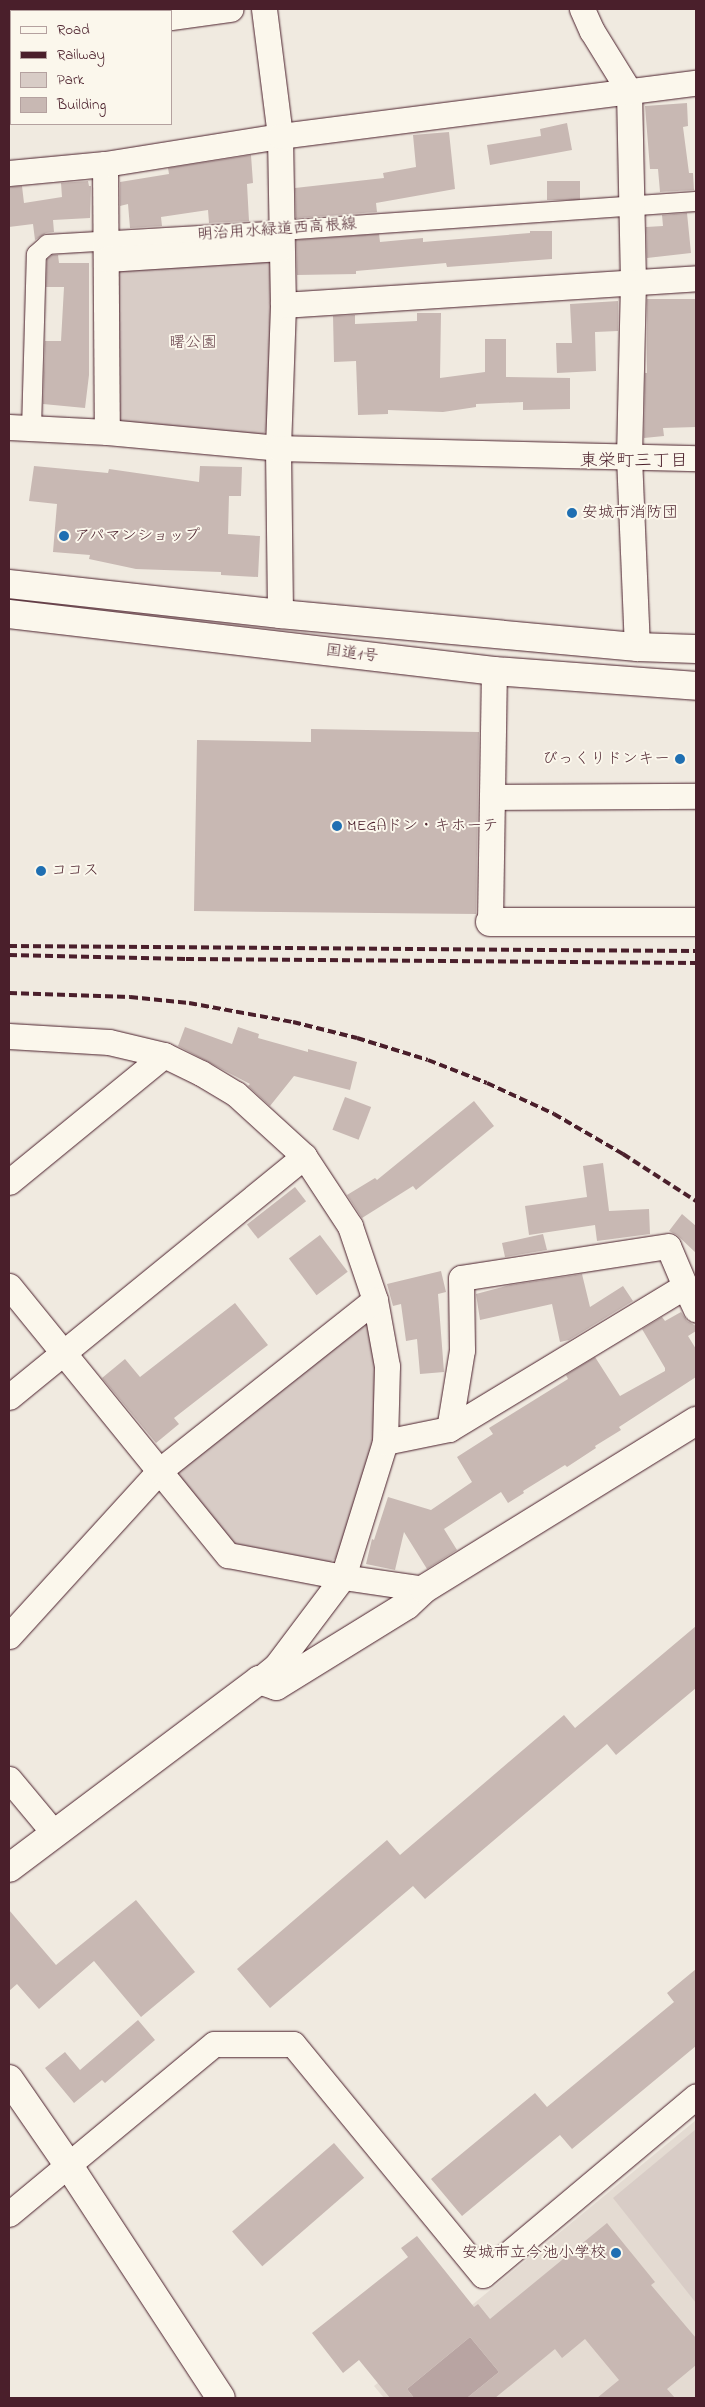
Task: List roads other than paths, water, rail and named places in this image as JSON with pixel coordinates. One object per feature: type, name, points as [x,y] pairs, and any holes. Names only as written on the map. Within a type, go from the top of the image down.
[{"type":"main road","name":"国道1号","points":[[9,584],[280,614],[637,647],[696,649]]},
{"type":"main road","name":"国道1号","points":[[9,614],[494,671],[696,686]]},
{"type":"main road","points":[[490,922],[696,922]]},
{"type":"main road","points":[[9,1868],[260,1680],[276,1686],[407,1605],[424,1589],[696,1421]]},
{"type":"main road","points":[[9,2079],[69,2166],[221,2398]]},
{"type":"street","points":[[172,17],[230,9]]},
{"type":"street","points":[[264,9],[280,136],[280,239],[283,305],[278,448],[280,614]]},
{"type":"street","points":[[582,9],[592,31],[629,91],[634,281],[629,457],[637,647]]},
{"type":"street","points":[[9,173],[105,164],[280,136],[696,83]]},
{"type":"street","points":[[105,164],[107,432]]},
{"type":"street","name":"明治用水緑道西高根線","points":[[280,239],[632,205],[696,201]]},
{"type":"street","points":[[280,239],[106,250],[47,244],[36,254],[20,428],[107,432],[278,448],[696,458]]},
{"type":"street","points":[[283,305],[696,278]]},
{"type":"street","points":[[490,922],[494,671]]},
{"type":"street","points":[[492,797],[696,796]]},
{"type":"street","points":[[9,1036],[46,1036],[109,1042],[164,1055],[201,1072],[236,1094],[304,1156],[350,1226],[375,1300],[387,1366],[385,1442],[343,1577],[276,1666],[260,1680]]},
{"type":"street","points":[[9,1182],[164,1055]]},
{"type":"street","points":[[9,1397],[304,1156]]},
{"type":"street","points":[[449,1429],[462,1350],[461,1278],[668,1246],[696,1310]]},
{"type":"street","points":[[9,1286],[228,1555],[343,1577],[424,1589]]},
{"type":"street","points":[[385,1442],[449,1429],[685,1286]]},
{"type":"street","points":[[9,1636],[160,1471],[375,1300]]},
{"type":"street","points":[[9,1779],[54,1833]]},
{"type":"street","points":[[9,2214],[214,2044],[292,2044],[483,2275],[696,2096]]},
{"type":"railway","points":[[9,946],[696,951]]},
{"type":"railway","points":[[9,955],[186,959],[696,963]]},
{"type":"railway","points":[[9,993],[130,997],[189,1003],[293,1022],[357,1038],[428,1060],[487,1083],[554,1114],[623,1154],[696,1201]]},
{"type":"place","name":"安城市消防団","points":[[572,513]]},
{"type":"place","name":"アパマンショップ","points":[[64,536]]},
{"type":"place","name":"びっくりドンキー","points":[[680,759]]},
{"type":"place","name":"MEGAドン・キホーテ","points":[[337,826]]},
{"type":"place","name":"ココス","points":[[41,871]]},
{"type":"place","name":"安城市立今池小学校","points":[[616,2253]]},
{"type":"district","name":"東栄町三丁目","points":[[634,462]]},
{"type":"park label","name":"曙公園","points":[[193,343]]}]
